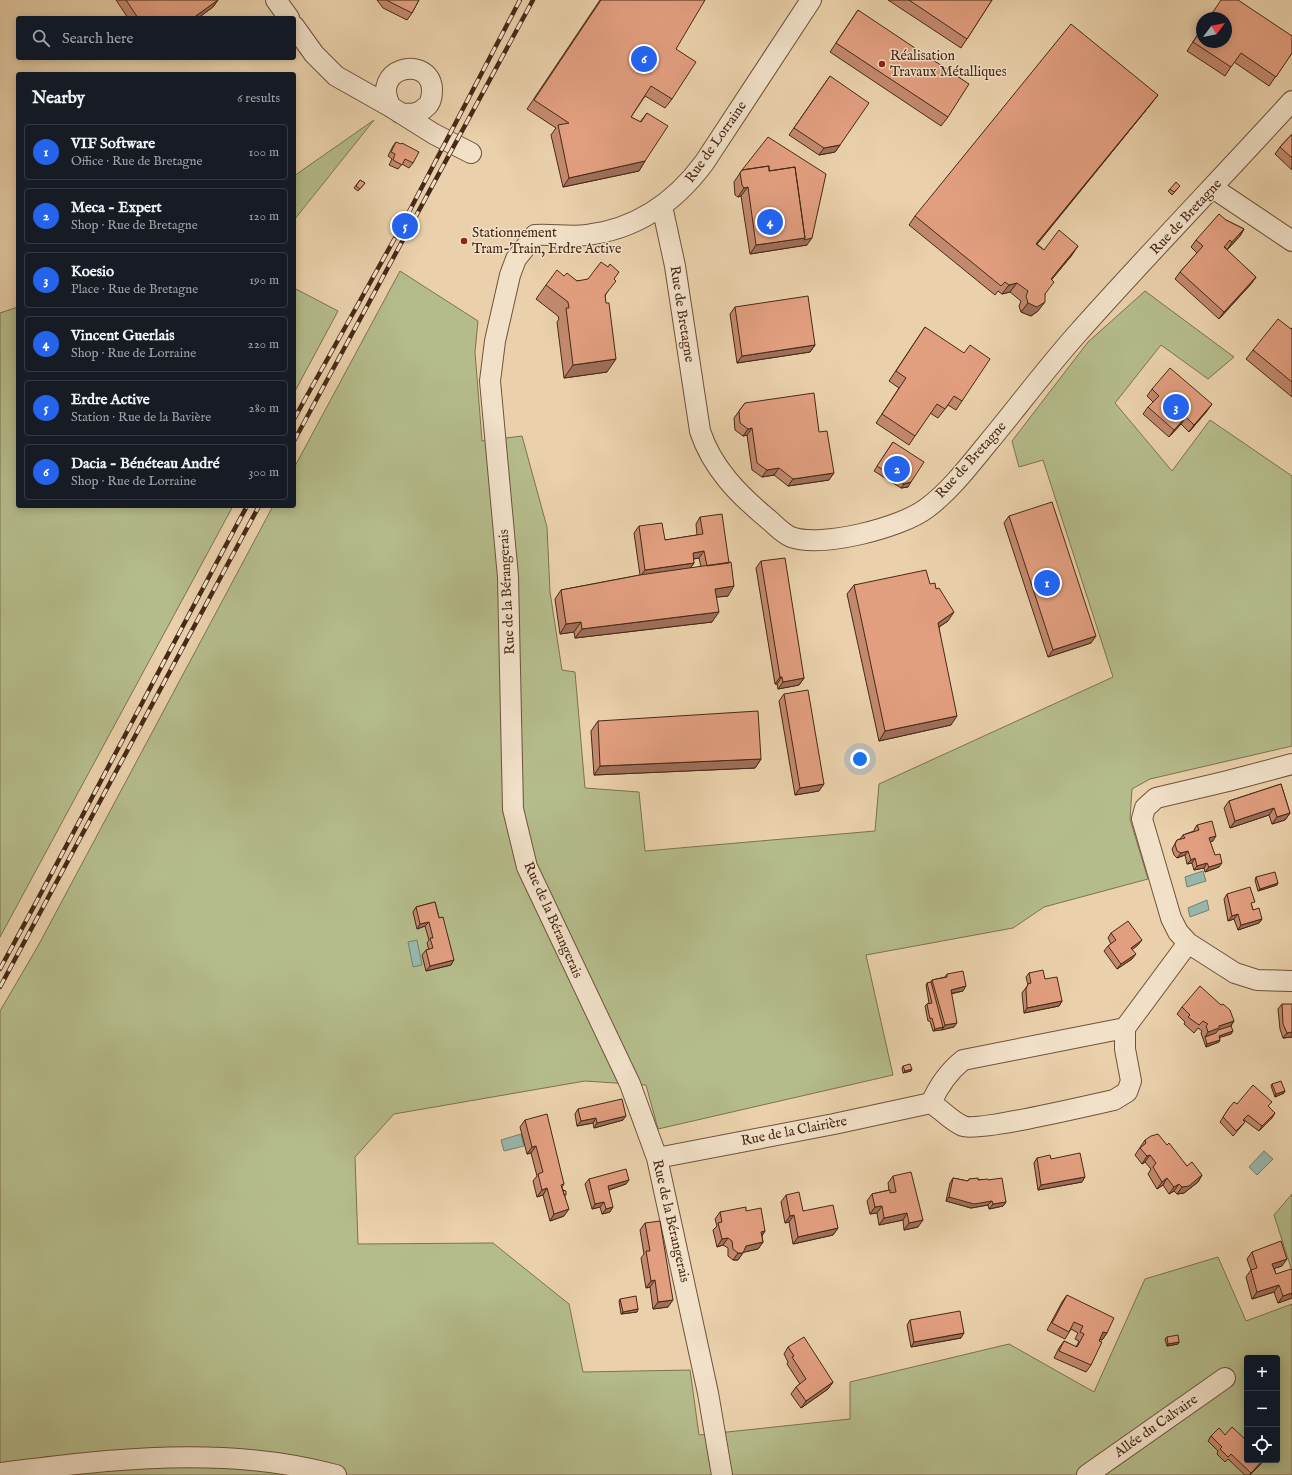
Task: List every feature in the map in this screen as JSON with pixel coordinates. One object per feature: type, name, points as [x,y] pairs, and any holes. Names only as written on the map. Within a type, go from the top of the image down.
[{"type":"street","points":[[276,0],[288,16]]},
{"type":"street","name":"Rue de Lorraine","points":[[535,235],[586,235],[623,227],[662,206],[689,183],[704,163],[811,0]]},
{"type":"street","points":[[296,29],[314,54],[336,76],[396,110],[434,134],[466,149]]},
{"type":"street","name":"Rue de Bretagne","points":[[662,206],[675,266],[700,431],[706,446],[727,480],[751,505],[788,536],[804,541],[822,541],[873,531],[905,520],[926,509],[963,474],[1076,336],[1292,101]]},
{"type":"street","points":[[1213,188],[1292,241]]},
{"type":"street","name":"Rue de la Bérangerais","points":[[535,235],[516,259],[510,275],[495,341],[490,382],[508,577],[513,809],[527,867],[630,1084],[657,1158],[708,1393],[722,1475]]},
{"type":"street","points":[[1292,764],[1156,798],[1145,808],[1142,819],[1171,918],[1178,932],[1188,943],[1235,973],[1257,980],[1292,981]]},
{"type":"street","points":[[1125,1028],[964,1060],[950,1070],[931,1102],[952,1120],[965,1127],[990,1125],[1114,1100],[1127,1092],[1131,1081],[1125,1049],[1125,1028],[1188,943]]},
{"type":"street","name":"Rue de la Clairière","points":[[657,1158],[834,1124],[931,1102]]},
{"type":"street","name":"Allée du Calvaire","points":[[1086,1475],[1225,1378]]},
{"type":"street","points":[[0,1473],[87,1463],[189,1457],[231,1458],[291,1464],[336,1475]]},
{"type":"green space","points":[[374,120],[296,218],[296,175]]},
{"type":"green space","points":[[400,271],[478,321],[475,352],[482,441],[522,436],[547,527],[550,592],[562,670],[575,672],[585,788],[639,792],[645,851],[875,831],[879,784],[1113,677],[1043,460],[1019,467],[1012,441],[1088,342],[1145,291],[1234,357],[1208,379],[1161,345],[1115,403],[1172,471],[1210,420],[1292,476],[1292,746],[1150,779],[1132,789],[1130,819],[1148,879],[1044,907],[1013,928],[866,955],[893,1075],[658,1129],[646,1085],[585,1081],[394,1114],[355,1157],[358,1244],[493,1243],[569,1304],[583,1372],[690,1370],[699,1435],[850,1419],[850,1382],[1009,1344],[1094,1392],[1145,1279],[1218,1257],[1246,1321],[1292,1304],[1292,1475],[0,1475],[0,1011],[38,946],[272,508],[296,508],[296,464]]},
{"type":"green space","points":[[296,289],[338,311],[296,389]]},
{"type":"green space","points":[[16,308],[16,508],[232,508],[0,937],[0,313]]},
{"type":"green space","points":[[1292,1194],[1292,1271],[1274,1215]]},
{"type":"water","points":[[1203,871],[1206,881],[1187,887],[1185,877]]},
{"type":"water","points":[[1207,900],[1209,910],[1190,917],[1188,908]]},
{"type":"water","points":[[417,940],[422,965],[413,967],[408,942]]},
{"type":"water","points":[[521,1134],[524,1146],[504,1151],[501,1140]]},
{"type":"water","points":[[1264,1151],[1273,1159],[1257,1175],[1249,1167]]},
{"type":"building","points":[[126,0],[218,0],[196,16],[137,16]]},
{"type":"building","points":[[387,0],[419,0],[412,13]]},
{"type":"building","points":[[601,0],[705,0],[676,49],[696,62],[672,99],[651,86],[631,117],[641,122],[647,113],[668,126],[645,161],[569,178],[558,125],[569,123],[534,100]]},
{"type":"building","points":[[909,0],[992,0],[967,39]]},
{"type":"building","points":[[1221,0],[1238,0],[1292,36],[1292,53],[1276,77],[1241,53],[1231,67],[1202,48],[1232,48],[1232,12],[1213,12]]},
{"type":"building","name":"Réalisation Travaux Métalliques","points":[[858,10],[969,84],[948,117],[836,43]]},
{"type":"building","points":[[1071,24],[1158,95],[1036,244],[1044,250],[1059,230],[1078,246],[1051,279],[1054,282],[1045,294],[1045,302],[1037,307],[1028,303],[1026,296],[1028,291],[1017,283],[1009,285],[1005,282],[1001,286],[915,216]]},
{"type":"building","points":[[830,76],[869,103],[840,145],[824,148],[794,128]]},
{"type":"building","points":[[1292,134],[1292,158],[1280,147]]},
{"type":"building","points":[[768,137],[826,174],[812,238],[804,240],[805,238],[795,167],[769,171],[769,166],[742,170]]},
{"type":"building","points":[[396,142],[402,143],[419,152],[413,163],[405,159],[402,165],[393,160],[395,154],[391,152]]},
{"type":"building","points":[[769,166],[769,171],[795,167],[805,238],[756,245],[748,187],[744,188],[742,185],[740,173],[742,170]]},
{"type":"building","points":[[360,180],[365,183],[360,189],[356,186]]},
{"type":"building","points":[[1176,182],[1180,186],[1174,192],[1170,189]]},
{"type":"building","points":[[1219,214],[1226,220],[1244,229],[1232,242],[1230,240],[1224,247],[1256,277],[1224,312],[1180,272],[1203,246],[1196,240]]},
{"type":"building","points":[[601,262],[608,267],[610,264],[619,272],[614,279],[616,281],[605,295],[606,303],[609,303],[616,359],[573,365],[566,308],[569,308],[568,302],[546,285],[557,270],[564,276],[567,273],[577,281],[588,279]]},
{"type":"building","points":[[808,296],[815,345],[742,356],[735,307]]},
{"type":"building","points":[[1278,319],[1291,329],[1292,328],[1292,382],[1253,350]]},
{"type":"building","points":[[925,327],[964,353],[970,345],[990,359],[962,401],[954,396],[945,409],[937,404],[915,436],[882,414],[906,378],[896,371]]},
{"type":"building","points":[[1170,368],[1212,404],[1194,425],[1186,417],[1174,430],[1148,407],[1159,396],[1152,389]]},
{"type":"building","points":[[814,393],[819,432],[827,431],[834,473],[793,479],[779,468],[767,470],[757,463],[752,428],[748,429],[740,423],[739,411],[745,403]]},
{"type":"building","points":[[893,442],[924,462],[911,482],[904,484],[877,466]]},
{"type":"building","points":[[1052,502],[1096,636],[1053,650],[1009,516]]},
{"type":"building","points":[[722,514],[729,563],[707,566],[704,551],[693,553],[694,563],[645,570],[639,526],[662,523],[665,540],[703,534],[700,517]]},
{"type":"building","points":[[785,558],[804,678],[783,682],[782,677],[780,677],[761,561]]},
{"type":"building","points":[[731,562],[734,586],[715,589],[719,612],[582,629],[581,622],[566,624],[561,590],[640,575]]},
{"type":"building","points":[[926,570],[930,584],[935,583],[936,589],[939,588],[954,612],[938,623],[957,716],[885,731],[854,585]]},
{"type":"building","points":[[808,690],[824,784],[800,788],[784,694]]},
{"type":"building","points":[[758,711],[761,759],[600,766],[598,721]]},
{"type":"building","points":[[1281,784],[1290,813],[1277,817],[1274,808],[1235,821],[1229,801]]},
{"type":"building","points":[[1212,821],[1216,836],[1209,838],[1215,855],[1220,854],[1222,863],[1209,867],[1207,863],[1197,866],[1195,858],[1191,860],[1188,851],[1181,853],[1177,851],[1175,844],[1177,840],[1185,838],[1183,835],[1199,830],[1197,825]]},
{"type":"building","points":[[1275,872],[1278,883],[1260,889],[1256,877]]},
{"type":"building","points":[[1250,887],[1255,902],[1251,903],[1253,910],[1259,908],[1262,919],[1241,925],[1238,914],[1232,916],[1227,894]]},
{"type":"building","points":[[435,902],[439,918],[443,917],[454,960],[430,966],[426,950],[433,948],[430,938],[433,938],[429,922],[420,924],[416,907]]},
{"type":"building","points":[[1128,921],[1142,940],[1131,948],[1136,954],[1121,964],[1108,946],[1116,940],[1111,933]]},
{"type":"building","points":[[1043,970],[1045,979],[1057,977],[1062,1001],[1027,1008],[1026,989],[1028,984],[1031,983],[1029,973]]},
{"type":"building","points":[[963,971],[966,986],[951,990],[957,1023],[945,1025],[932,980],[947,977],[947,974]]},
{"type":"building","points":[[931,982],[943,1027],[935,1029],[932,1018],[930,1019],[927,1004],[932,1003],[927,983]]},
{"type":"building","points":[[1200,986],[1221,1005],[1223,1004],[1230,1010],[1234,1021],[1219,1026],[1219,1028],[1208,1032],[1206,1026],[1208,1024],[1203,1021],[1199,1025],[1188,1017],[1190,1015],[1182,1007]]},
{"type":"building","points":[[1282,1004],[1292,1004],[1292,1032],[1287,1033],[1283,1024]]},
{"type":"building","points":[[1231,1026],[1233,1031],[1219,1036],[1220,1040],[1207,1044],[1205,1037],[1216,1033],[1218,1030]]},
{"type":"building","points":[[910,1064],[912,1069],[905,1071],[903,1066]]},
{"type":"building","points":[[1281,1081],[1285,1091],[1276,1094],[1272,1084]]},
{"type":"building","points":[[1253,1085],[1272,1102],[1268,1106],[1275,1113],[1262,1126],[1248,1115],[1243,1120],[1245,1122],[1236,1131],[1223,1117],[1234,1102],[1237,1104]]},
{"type":"building","points":[[622,1099],[626,1116],[597,1123],[596,1118],[581,1121],[578,1109]]},
{"type":"building","points":[[547,1114],[564,1184],[561,1185],[569,1209],[554,1214],[547,1188],[542,1190],[538,1174],[543,1172],[536,1146],[532,1147],[525,1120]]},
{"type":"building","points":[[1158,1134],[1167,1145],[1169,1143],[1187,1166],[1192,1162],[1202,1175],[1189,1186],[1182,1187],[1179,1184],[1174,1187],[1167,1178],[1162,1182],[1153,1167],[1156,1163],[1150,1155],[1147,1156],[1140,1148],[1146,1143],[1145,1140]]},
{"type":"building","points":[[1080,1153],[1085,1177],[1041,1185],[1037,1158],[1050,1155],[1051,1159]]},
{"type":"building","points":[[626,1169],[629,1180],[608,1186],[613,1207],[606,1209],[604,1202],[595,1204],[589,1179]]},
{"type":"building","points":[[911,1172],[923,1220],[909,1223],[907,1213],[884,1218],[882,1206],[875,1207],[872,1194],[890,1190],[890,1193],[896,1192],[893,1176]]},
{"type":"building","points":[[953,1178],[968,1181],[969,1179],[978,1178],[978,1180],[988,1180],[1002,1178],[1006,1202],[993,1204],[992,1201],[974,1204],[949,1197]]},
{"type":"building","points":[[563,1190],[566,1191],[566,1195],[564,1195]]},
{"type":"building","points":[[799,1192],[803,1211],[833,1205],[838,1228],[798,1237],[794,1215],[790,1216],[786,1195]]},
{"type":"building","points":[[746,1207],[746,1211],[761,1208],[765,1231],[761,1232],[763,1242],[746,1246],[743,1253],[738,1253],[733,1249],[732,1241],[728,1238],[722,1239],[718,1223],[722,1222],[720,1212]]},
{"type":"building","points":[[660,1221],[673,1300],[658,1302],[655,1280],[651,1281],[646,1251],[650,1251],[645,1223]]},
{"type":"building","points":[[1281,1241],[1287,1259],[1272,1264],[1276,1274],[1291,1269],[1292,1293],[1283,1296],[1279,1285],[1257,1292],[1251,1270],[1257,1268],[1252,1252]]},
{"type":"building","points":[[1067,1295],[1114,1318],[1107,1333],[1103,1332],[1099,1341],[1102,1342],[1091,1365],[1059,1351],[1064,1341],[1077,1347],[1084,1334],[1080,1332],[1083,1326],[1074,1322],[1069,1332],[1052,1323]]},
{"type":"building","points":[[636,1296],[638,1309],[623,1312],[620,1299]]},
{"type":"building","points":[[960,1311],[964,1333],[914,1342],[910,1320]]},
{"type":"building","points":[[1178,1335],[1179,1342],[1168,1344],[1167,1337]]},
{"type":"building","points":[[804,1337],[833,1382],[806,1401],[796,1387],[806,1379],[792,1357],[794,1356],[788,1347]]},
{"type":"building","points":[[1232,1427],[1244,1438],[1244,1463],[1260,1463],[1251,1473],[1231,1454],[1228,1457],[1220,1449],[1222,1447],[1211,1436],[1219,1428],[1225,1435]]},
{"type":"railway","points":[[296,415],[400,229],[520,0]]},
{"type":"railway","points":[[296,437],[533,0]]},
{"type":"railway","points":[[0,969],[246,508]]},
{"type":"railway","points":[[0,987],[258,508]]},
{"type":"place","name":"Dacia - Bénéteau André","points":[[644,59]]},
{"type":"place","name":"Réalisation Travaux Métalliques","points":[[882,64]]},
{"type":"place","name":"Vincent Guerlais","points":[[770,222]]},
{"type":"place","name":"Erdre Active","points":[[405,226]]},
{"type":"place","name":"Stationnement Tram-Train, Erdre Active","points":[[464,241]]},
{"type":"place","name":"Koesio","points":[[1176,407]]},
{"type":"place","name":"Meca - Expert","points":[[897,469]]},
{"type":"place","name":"VIF Software","points":[[1047,583]]}]
